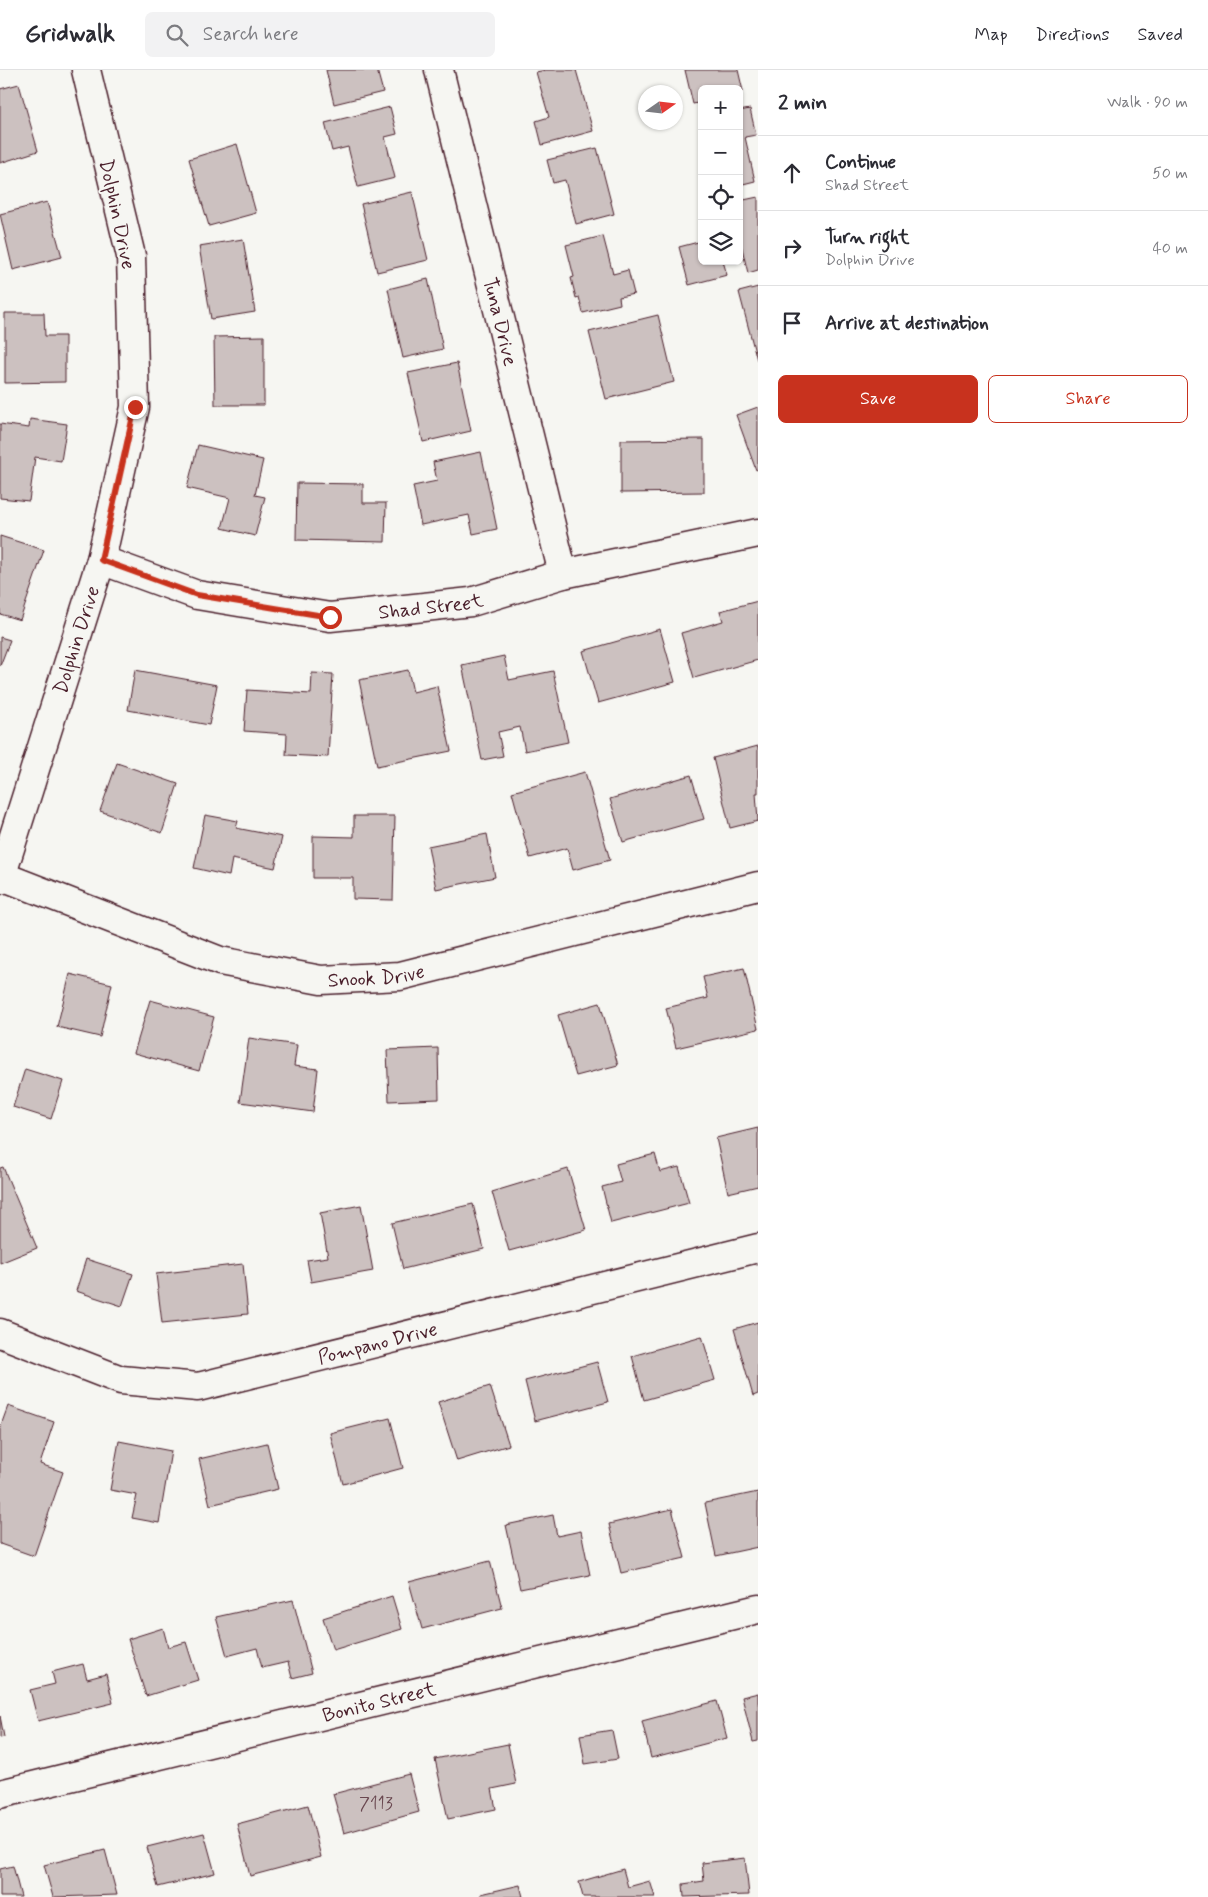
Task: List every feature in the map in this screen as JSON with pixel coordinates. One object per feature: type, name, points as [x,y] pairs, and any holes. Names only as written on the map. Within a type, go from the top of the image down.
[{"type":"street","name":"Dolphin Drive","points":[[1,878],[101,560],[135,407],[131,256],[86,70]]},
{"type":"street","name":"Tuna Drive","points":[[439,70],[563,574]]},
{"type":"street","name":"Shad Street","points":[[101,560],[197,595],[330,617],[471,602],[563,574],[758,534]]},
{"type":"street","name":"Snook Drive","points":[[1,878],[220,961],[321,980],[400,976],[758,886]]},
{"type":"street","name":"Pompano Drive","points":[[0,1332],[121,1380],[198,1387],[758,1248]]},
{"type":"street","name":"Bonito Street","points":[[0,1794],[758,1609]]},
{"type":"building","points":[[326,70],[377,70],[383,92],[334,104]]},
{"type":"building","points":[[576,70],[593,131],[542,145],[536,121],[549,117],[536,72]]},
{"type":"building","points":[[685,70],[738,70],[742,85],[698,85],[698,103],[693,104]]},
{"type":"building","points":[[19,84],[38,151],[0,163],[0,89]]},
{"type":"building","points":[[390,107],[397,134],[385,137],[395,178],[358,187],[348,147],[332,151],[325,123]]},
{"type":"building","points":[[750,109],[756,135],[745,137],[755,181],[743,184],[743,130],[743,110]]},
{"type":"building","points":[[237,144],[256,213],[209,226],[189,159]]},
{"type":"building","points":[[597,148],[614,214],[576,224],[565,180],[553,183],[547,160]]},
{"type":"building","points":[[412,192],[428,260],[377,272],[361,204]]},
{"type":"building","points":[[758,197],[758,270],[748,273],[743,252],[743,200]]},
{"type":"building","points":[[47,202],[62,257],[13,270],[0,214]]},
{"type":"building","points":[[603,236],[613,274],[628,270],[634,294],[619,297],[620,304],[583,313],[579,297],[576,298],[571,278],[574,277],[566,245]]},
{"type":"building","points":[[243,239],[255,312],[211,319],[199,246]]},
{"type":"building","points":[[698,242],[698,265],[724,265],[727,275],[689,285],[679,247]]},
{"type":"building","points":[[428,279],[443,349],[403,358],[388,289]]},
{"type":"building","points":[[758,287],[758,360],[757,360],[739,292]]},
{"type":"building","points":[[5,313],[44,313],[45,336],[65,336],[65,382],[5,383]]},
{"type":"building","points":[[658,315],[674,382],[606,399],[589,332]]},
{"type":"building","points":[[264,336],[264,405],[215,405],[214,337]]},
{"type":"building","points":[[457,363],[471,431],[423,442],[408,373]]},
{"type":"building","points":[[758,407],[758,469],[756,470],[736,415]]},
{"type":"building","points":[[30,419],[67,424],[61,461],[35,457],[29,501],[0,498],[0,424],[29,428]]},
{"type":"building","points":[[704,439],[704,492],[621,493],[621,440]]},
{"type":"building","points":[[198,445],[263,460],[255,495],[265,497],[255,536],[222,528],[230,498],[187,488]]},
{"type":"building","points":[[481,452],[497,529],[473,534],[469,515],[421,525],[413,486],[437,481],[433,462]]},
{"type":"building","points":[[297,483],[363,484],[363,503],[386,503],[385,542],[296,540]]},
{"type":"building","points":[[0,536],[44,550],[20,620],[0,614]]},
{"type":"building","points":[[758,601],[758,660],[694,678],[681,633],[723,621],[720,611]]},
{"type":"building","points":[[660,629],[675,682],[598,703],[583,651]]},
{"type":"building","points":[[0,637],[10,640],[0,666]]},
{"type":"building","points":[[504,656],[509,680],[553,671],[568,742],[525,751],[520,727],[498,732],[503,756],[482,760],[462,665]]},
{"type":"building","points":[[135,670],[217,685],[209,725],[128,710]]},
{"type":"building","points":[[408,670],[413,692],[437,686],[451,751],[377,766],[359,680]]},
{"type":"building","points":[[312,673],[333,674],[328,757],[286,755],[287,734],[244,731],[247,690],[311,694]]},
{"type":"building","points":[[758,746],[758,793],[756,793],[758,821],[730,828],[713,758]]},
{"type":"building","points":[[117,763],[178,784],[162,833],[100,811]]},
{"type":"building","points":[[585,772],[610,860],[573,870],[567,848],[530,858],[512,792]]},
{"type":"building","points":[[691,775],[704,819],[623,842],[610,799]]},
{"type":"building","points":[[205,815],[238,821],[236,828],[282,837],[275,868],[232,859],[229,876],[194,868]]},
{"type":"building","points":[[354,816],[395,816],[393,900],[353,899],[353,878],[313,878],[313,836],[354,837]]},
{"type":"building","points":[[487,834],[495,877],[436,889],[428,846]]},
{"type":"building","points":[[744,968],[758,1029],[676,1048],[666,1008],[708,998],[703,977]]},
{"type":"building","points":[[70,974],[112,984],[100,1037],[57,1027]]},
{"type":"building","points":[[150,1000],[214,1017],[199,1071],[134,1053]]},
{"type":"building","points":[[600,1003],[618,1065],[576,1076],[558,1015]]},
{"type":"building","points":[[249,1038],[297,1045],[294,1066],[318,1069],[313,1112],[240,1102]]},
{"type":"building","points":[[438,1048],[439,1099],[389,1101],[387,1050]]},
{"type":"building","points":[[25,1069],[63,1081],[51,1119],[13,1107]]},
{"type":"building","points":[[758,1128],[758,1186],[728,1193],[716,1138]]},
{"type":"building","points":[[655,1154],[660,1172],[679,1167],[689,1203],[611,1223],[602,1187],[621,1182],[616,1164]]},
{"type":"building","points":[[3,1167],[37,1248],[0,1263],[0,1168]]},
{"type":"building","points":[[568,1169],[586,1230],[509,1251],[492,1192]]},
{"type":"building","points":[[473,1204],[484,1249],[403,1269],[392,1223]]},
{"type":"building","points":[[361,1205],[373,1271],[311,1282],[307,1260],[328,1257],[320,1213]]},
{"type":"building","points":[[86,1259],[133,1274],[122,1306],[76,1291]]},
{"type":"building","points":[[243,1264],[248,1314],[162,1323],[156,1274]]},
{"type":"building","points":[[758,1322],[758,1394],[753,1396],[734,1329]]},
{"type":"building","points":[[702,1336],[715,1380],[644,1400],[632,1356]]},
{"type":"building","points":[[597,1362],[608,1402],[535,1421],[525,1381]]},
{"type":"building","points":[[490,1386],[509,1445],[457,1461],[438,1402]]},
{"type":"building","points":[[8,1406],[54,1422],[40,1464],[63,1472],[34,1556],[0,1544],[0,1428]]},
{"type":"building","points":[[390,1418],[403,1468],[343,1484],[330,1433]]},
{"type":"building","points":[[119,1441],[171,1451],[159,1523],[132,1518],[137,1495],[110,1490]]},
{"type":"building","points":[[267,1443],[278,1489],[210,1505],[199,1459]]},
{"type":"building","points":[[758,1492],[758,1547],[716,1556],[705,1503]]},
{"type":"building","points":[[672,1509],[685,1558],[621,1573],[609,1524]]},
{"type":"building","points":[[553,1515],[557,1536],[581,1531],[590,1575],[520,1589],[506,1525]]},
{"type":"building","points":[[490,1561],[502,1608],[422,1629],[409,1582]]},
{"type":"building","points":[[392,1596],[402,1629],[333,1650],[323,1618]]},
{"type":"building","points":[[293,1600],[312,1673],[292,1678],[288,1662],[262,1668],[257,1648],[227,1656],[216,1617]]},
{"type":"building","points":[[163,1628],[168,1647],[186,1642],[198,1680],[146,1696],[128,1639]]},
{"type":"building","points":[[83,1664],[87,1679],[106,1674],[113,1703],[38,1721],[30,1690],[55,1684],[52,1672]]},
{"type":"building","points":[[758,1693],[758,1741],[753,1742],[742,1697]]},
{"type":"building","points":[[717,1701],[727,1738],[651,1758],[642,1721]]},
{"type":"building","points":[[0,1716],[4,1737],[0,1738]]},
{"type":"building","points":[[612,1730],[618,1759],[585,1764],[580,1735]]},
{"type":"building","points":[[508,1744],[516,1784],[492,1789],[496,1809],[448,1819],[435,1759]]},
{"type":"building","points":[[409,1774],[419,1812],[344,1833],[333,1794]]},
{"type":"building","points":[[308,1805],[321,1857],[250,1876],[237,1824]]},
{"type":"building","points":[[204,1833],[215,1873],[158,1887],[147,1847]]},
{"type":"building","points":[[105,1850],[117,1895],[53,1897],[44,1865]]},
{"type":"building","points":[[745,1858],[749,1895],[684,1897],[683,1884],[704,1881],[702,1863]]},
{"type":"building","points":[[13,1866],[21,1897],[0,1897],[0,1869]]},
{"type":"building","points":[[623,1869],[628,1887],[650,1881],[655,1897],[583,1897],[579,1882]]},
{"type":"building","points":[[520,1885],[523,1897],[482,1897],[481,1894]]},
{"type":"route","points":[[135,407],[101,560],[197,595],[330,617]]}]
